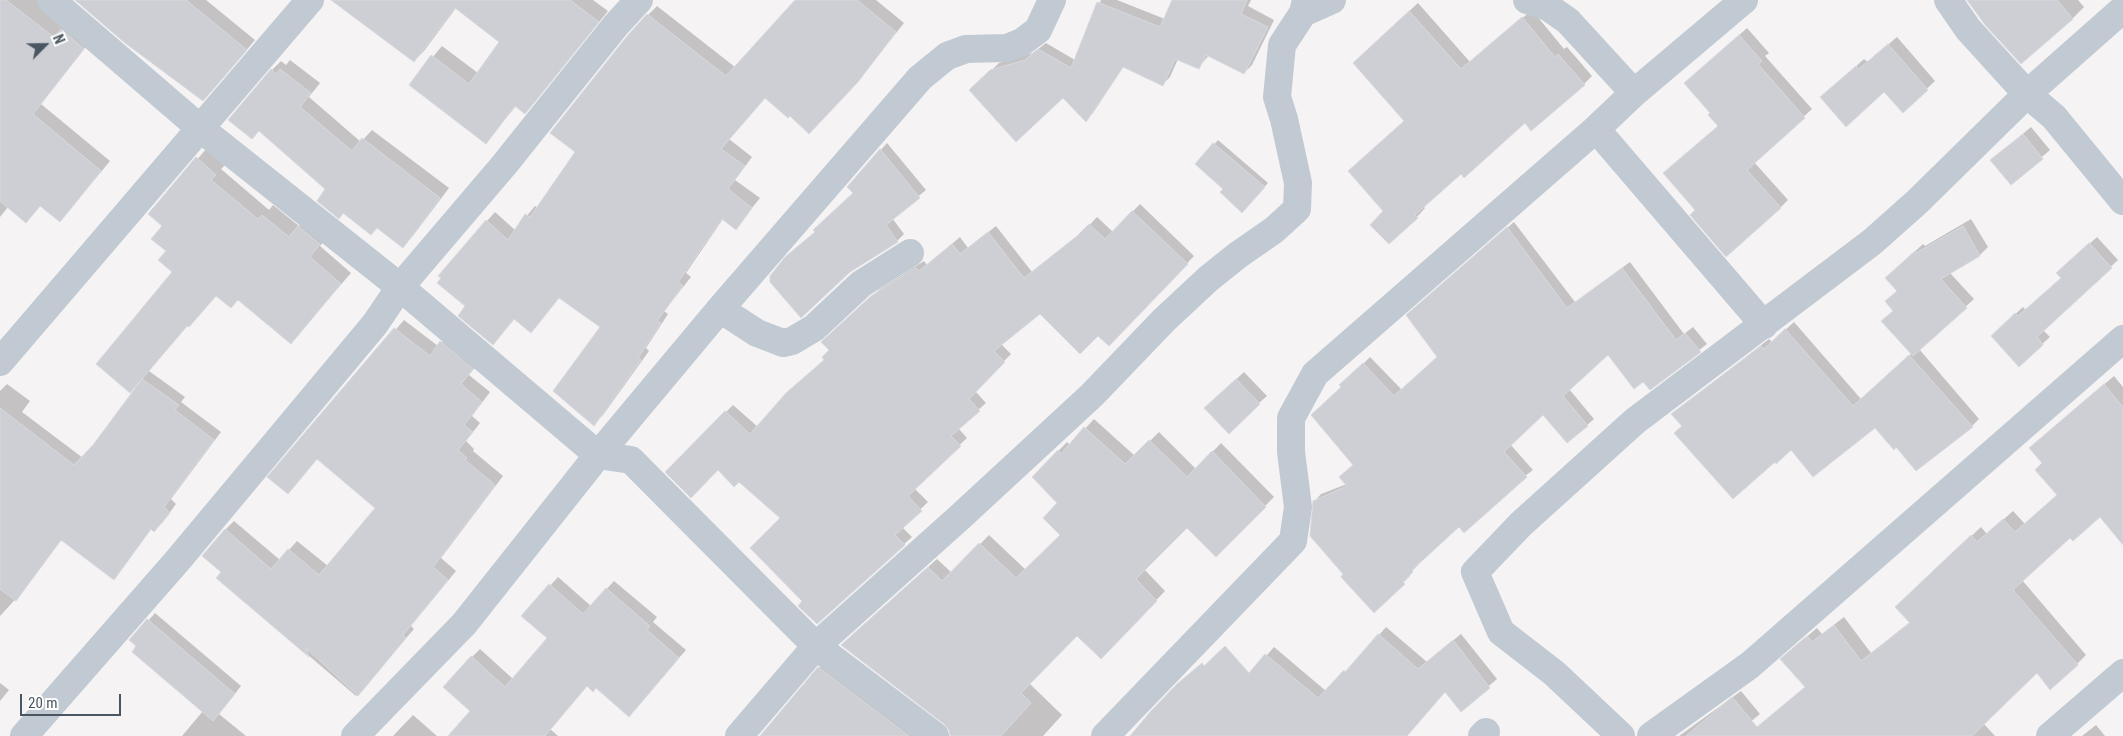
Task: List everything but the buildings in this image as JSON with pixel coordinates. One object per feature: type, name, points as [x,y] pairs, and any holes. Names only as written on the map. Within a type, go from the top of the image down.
[{"type":"street","points":[[51,0],[201,129],[400,287],[598,455],[631,460],[816,646],[935,736]]},
{"type":"street","points":[[0,362],[310,0]]},
{"type":"street","points":[[24,736],[33,728],[178,560],[375,324],[400,287],[504,165],[616,25],[639,0]]},
{"type":"street","points":[[355,736],[464,624],[598,455],[720,309],[920,78],[947,56],[966,49],[1007,48],[1022,42],[1038,30],[1052,0]]},
{"type":"street","points":[[739,736],[816,646],[953,524],[1092,394],[1164,320],[1208,279],[1274,230],[1297,209],[1298,183],[1284,119],[1277,97],[1282,45],[1304,7],[1332,0]]},
{"type":"street","points":[[1526,0],[1548,7],[1568,21],[1634,93]]},
{"type":"street","points":[[1105,736],[1293,541],[1298,507],[1291,452],[1290,418],[1315,374],[1596,129],[1634,93],[1744,0]]},
{"type":"street","points":[[1948,0],[1968,29],[2027,94],[2054,117],[2123,201]]},
{"type":"street","points":[[1622,736],[1554,673],[1501,632],[1475,572],[1521,524],[1635,421],[1872,242],[1917,202],[2027,94],[2123,9]]},
{"type":"street","points":[[1596,129],[1764,325]]},
{"type":"street","points":[[720,309],[756,333],[783,343],[792,342],[814,328],[862,284],[910,253]]},
{"type":"street","points":[[1651,736],[1750,665],[2123,340]]},
{"type":"street","points":[[2050,736],[2123,673]]}]
